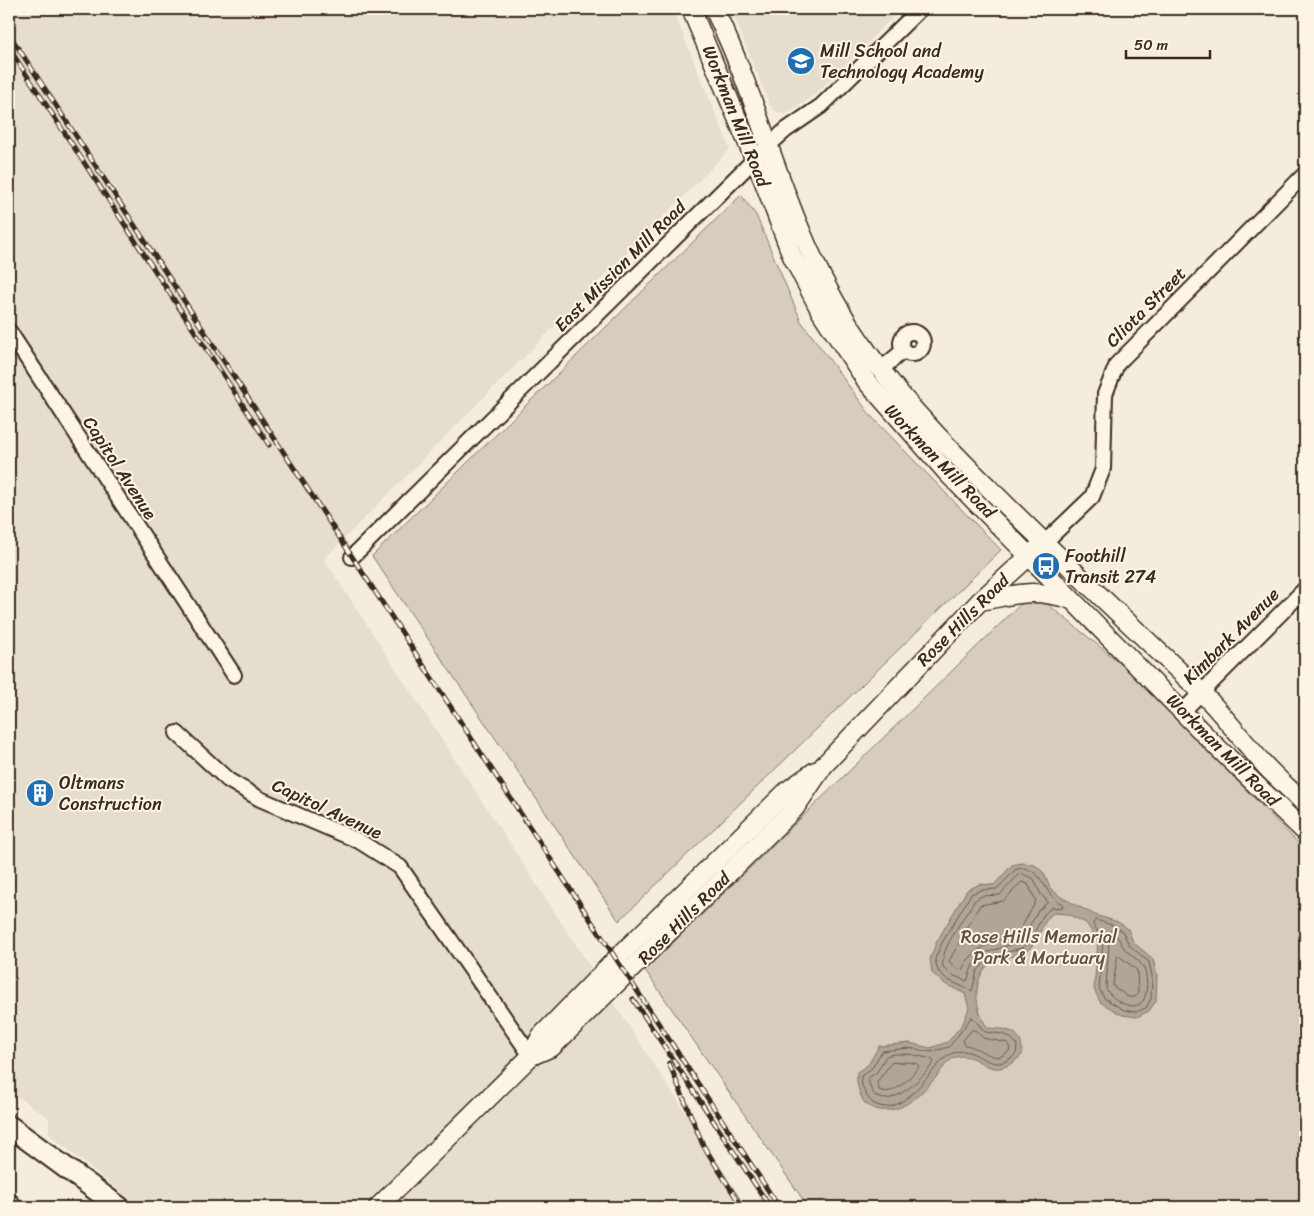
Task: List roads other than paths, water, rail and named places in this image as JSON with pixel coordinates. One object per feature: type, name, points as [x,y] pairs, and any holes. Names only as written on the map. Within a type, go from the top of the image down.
[{"type":"highway","points":[[9,1126],[119,1207]]},
{"type":"main road","name":"Workman Mill Road","points":[[691,9],[754,159],[792,256],[821,312],[867,382],[927,452],[1184,710],[1215,744],[1305,832]]},
{"type":"main road","name":"Workman Mill Road","points":[[714,9],[729,40],[770,144],[807,247],[836,303],[880,370],[948,447],[1043,544],[1201,692],[1264,764],[1305,804]]},
{"type":"main road","points":[[867,382],[878,389],[928,444],[939,449],[948,447]]},
{"type":"main road","name":"Rose Hills Road","points":[[378,1207],[531,1056],[552,1046],[795,808],[824,764],[980,601],[1043,544]]},
{"type":"main road","points":[[980,601],[1028,591],[1046,592],[1073,600]]},
{"type":"street","name":"East Mission Mill Road","points":[[352,557],[754,159],[786,130],[821,106],[920,9]]},
{"type":"street","name":"Cliota Street","points":[[1043,544],[1092,497],[1103,469],[1105,394],[1117,364],[1305,174]]},
{"type":"street","name":"Capitol Avenue","points":[[9,331],[234,675]]},
{"type":"street","points":[[880,370],[900,354]]},
{"type":"street","name":"Kimbark Avenue","points":[[1184,710],[1305,589]]},
{"type":"street","name":"Capitol Avenue","points":[[177,733],[228,780],[260,799],[359,841],[400,867],[531,1056]]},
{"type":"water","points":[[1023,863],[1035,865],[1044,873],[1050,888],[1061,897],[1095,915],[1118,922],[1128,929],[1133,942],[1153,959],[1157,975],[1156,1001],[1149,1011],[1137,1017],[1122,1015],[1100,1002],[1094,989],[1098,941],[1086,923],[1067,914],[1053,913],[1028,950],[1024,953],[992,962],[985,968],[978,985],[978,1003],[983,1021],[988,1028],[1013,1032],[1020,1040],[1022,1055],[1001,1068],[993,1068],[965,1056],[953,1058],[919,1095],[905,1105],[889,1110],[869,1106],[865,1103],[859,1092],[857,1072],[868,1065],[879,1046],[910,1043],[930,1048],[948,1042],[963,1023],[969,1008],[965,994],[945,984],[932,973],[930,959],[937,941],[967,890],[980,884],[994,885],[1012,865]]},
{"type":"railway","points":[[9,34],[779,1207]]},
{"type":"railway","points":[[9,48],[269,445]]},
{"type":"railway","points":[[633,999],[770,1207]]},
{"type":"railway","points":[[669,1063],[703,1145],[742,1207]]},
{"type":"place","name":"Mill School and Technology Academy","points":[[801,61]]},
{"type":"place","name":"Foothill Transit 274","points":[[1046,566]]},
{"type":"place","name":"Oltmans Construction","points":[[40,793]]},
{"type":"park label","name":"Rose Hills Memorial Park & Mortuary","points":[[1039,948]]}]
